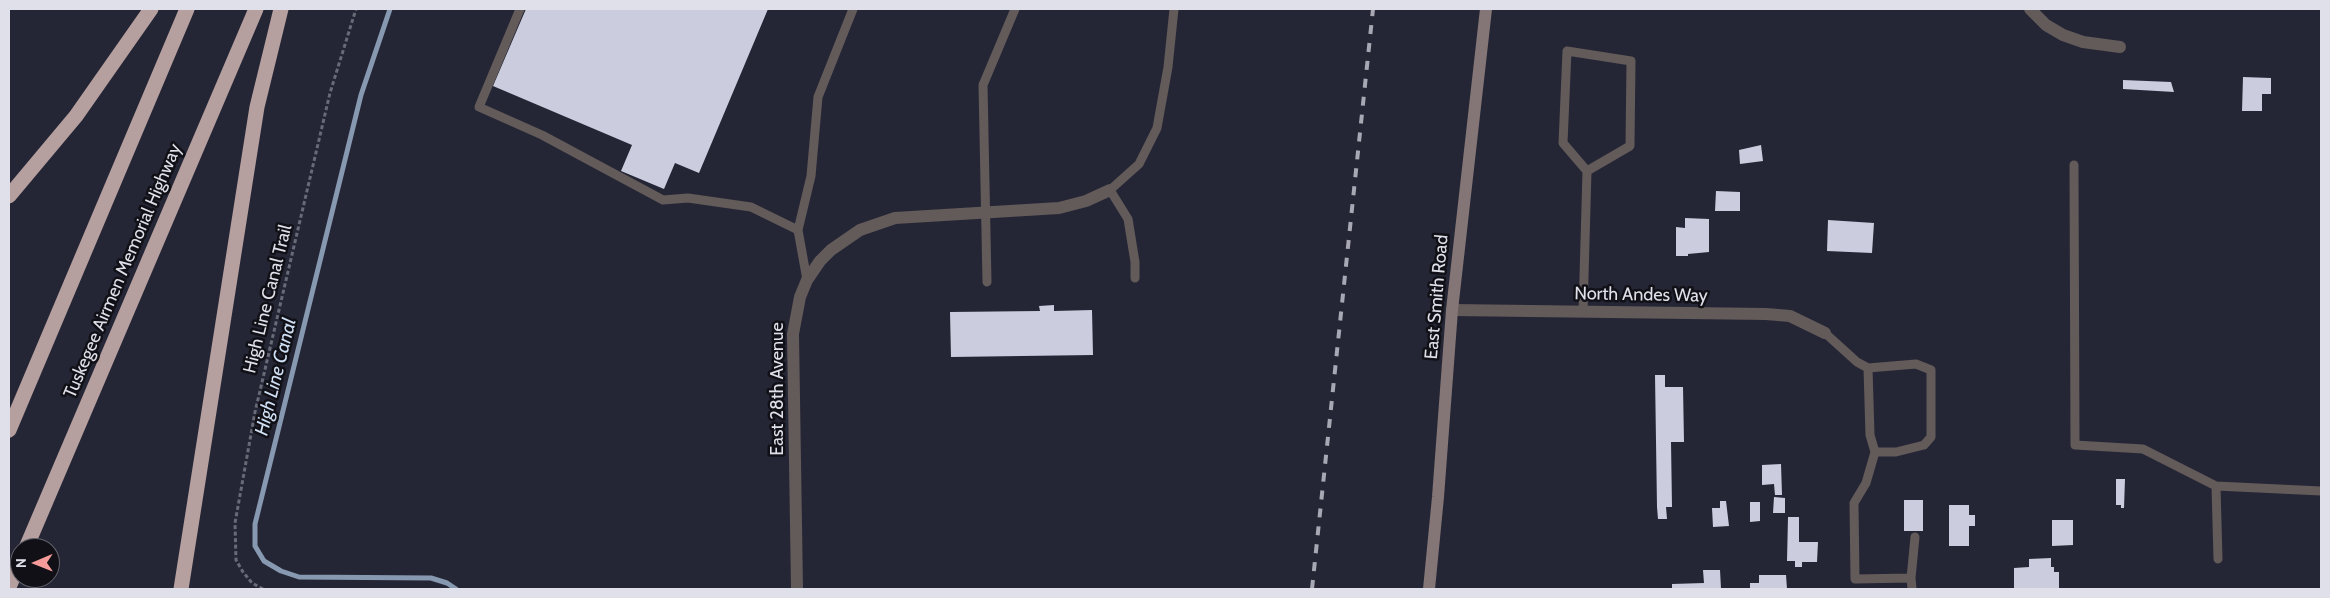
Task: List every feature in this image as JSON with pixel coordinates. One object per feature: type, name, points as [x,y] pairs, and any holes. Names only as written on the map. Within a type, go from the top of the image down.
[{"type":"highway","points":[[9,196],[81,108],[151,9]]},
{"type":"highway","points":[[9,430],[188,9]]},
{"type":"highway","name":"Tuskegee Airmen Memorial Highway","points":[[30,538],[256,9]]},
{"type":"highway","points":[[181,589],[257,108],[281,9]]},
{"type":"highway","points":[[185,562],[186,589]]},
{"type":"street","name":"East Smith Road","points":[[1429,589],[1452,310],[1486,9]]},
{"type":"street","points":[[2030,9],[2046,25],[2064,34],[2083,42],[2120,47]]},
{"type":"street","name":"East 28th Avenue","points":[[797,589],[793,334],[795,315],[807,280],[820,261],[831,250],[860,230],[895,218],[1059,208],[1086,201],[1110,190]]},
{"type":"street","name":"North Andes Way","points":[[1452,310],[1766,314],[1790,316],[1825,333]]},
{"type":"lane","points":[[520,9],[479,107],[542,135],[663,200],[688,198],[751,207],[798,230]]},
{"type":"lane","points":[[807,280],[798,230],[811,176],[818,97],[853,9]]},
{"type":"lane","points":[[987,282],[983,85],[1016,9]]},
{"type":"lane","points":[[1135,278],[1136,262],[1128,219],[1110,190],[1139,164],[1157,128],[1168,66],[1174,9]]},
{"type":"lane","points":[[1582,312],[1587,170],[1563,143],[1567,51],[1630,61],[1630,146],[1587,170]]},
{"type":"lane","points":[[2074,164],[2075,445],[2143,450],[2216,486],[2321,491]]},
{"type":"lane","points":[[1825,333],[1857,362],[1868,368],[1916,364],[1931,370],[1931,437],[1924,445],[1896,452],[1875,452]]},
{"type":"lane","points":[[1868,368],[1870,435],[1875,452],[1866,483],[1854,503],[1855,579],[1911,578]]},
{"type":"lane","points":[[2216,486],[2218,559]]},
{"type":"lane","points":[[1912,589],[1911,578],[1915,537]]},
{"type":"path","name":"High Line Canal Trail","points":[[263,589],[252,583],[236,560],[235,523],[255,412],[330,93],[356,9]]},
{"type":"building","points":[[526,9],[768,9],[699,173],[675,163],[664,189],[621,171],[632,145],[493,86]]},
{"type":"building","points":[[2243,77],[2271,78],[2271,94],[2262,94],[2262,111],[2242,111]]},
{"type":"building","points":[[2123,80],[2171,82],[2174,92],[2123,89]]},
{"type":"building","points":[[1761,145],[1763,161],[1740,164],[1739,150]]},
{"type":"building","points":[[1716,191],[1740,192],[1740,211],[1715,211]]},
{"type":"building","points":[[1685,218],[1709,219],[1709,252],[1676,256],[1676,227],[1685,228]]},
{"type":"building","points":[[1828,220],[1874,223],[1872,253],[1827,251]]},
{"type":"building","points":[[1054,305],[1054,311],[1092,310],[1093,355],[951,357],[950,312],[1040,311],[1039,306]]},
{"type":"building","points":[[1655,375],[1665,375],[1665,387],[1683,387],[1684,442],[1671,442],[1672,507],[1666,507],[1667,519],[1658,519],[1657,507]]},
{"type":"building","points":[[1781,464],[1782,495],[1775,495],[1774,484],[1762,485],[1762,465]]},
{"type":"building","points":[[2116,479],[2125,479],[2124,508],[2121,508],[2121,505],[2116,505]]},
{"type":"building","points":[[1774,497],[1785,498],[1785,513],[1773,513]]},
{"type":"building","points":[[1904,500],[1923,500],[1923,531],[1904,531]]},
{"type":"building","points":[[1720,501],[1726,501],[1729,526],[1713,527],[1712,508],[1720,508]]},
{"type":"building","points":[[1750,502],[1760,502],[1760,521],[1750,522]]},
{"type":"building","points":[[1949,505],[1969,505],[1969,515],[1975,515],[1975,526],[1969,526],[1969,546],[1949,546]]},
{"type":"building","points":[[1788,517],[1799,517],[1799,542],[1818,542],[1817,562],[1802,562],[1802,567],[1795,567],[1795,561],[1787,561]]},
{"type":"building","points":[[2052,520],[2073,520],[2073,545],[2052,546]]},
{"type":"building","points":[[2051,558],[2051,567],[2054,567],[2054,572],[2059,572],[2059,588],[2014,589],[2014,568],[2029,567],[2029,559]]},
{"type":"building","points":[[1703,570],[1720,570],[1721,589],[1672,589],[1672,584],[1704,583]]},
{"type":"building","points":[[1759,575],[1786,575],[1787,589],[1750,589],[1750,583],[1759,583]]},
{"type":"waterway","name":"High Line Canal","points":[[390,9],[361,95],[255,524],[255,546],[264,561],[281,571],[299,577],[431,578],[447,583],[456,589]]},
{"type":"railway","points":[[1312,589],[1373,9]]}]
